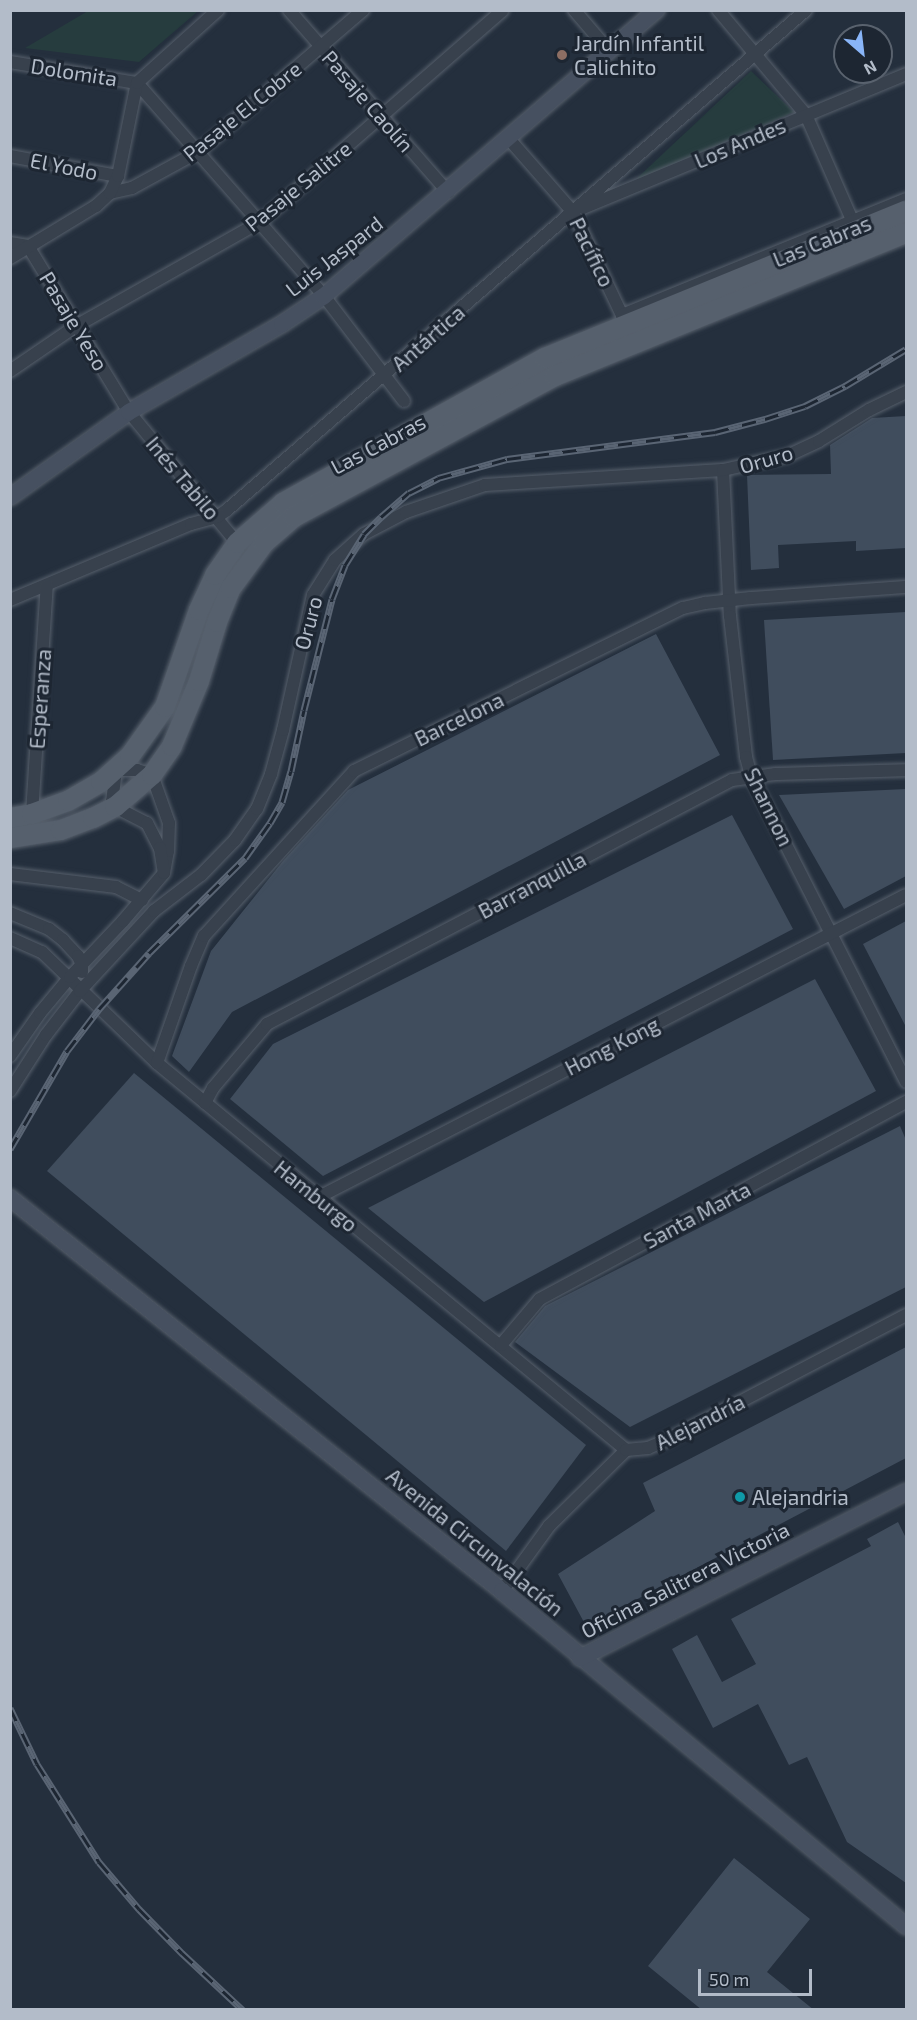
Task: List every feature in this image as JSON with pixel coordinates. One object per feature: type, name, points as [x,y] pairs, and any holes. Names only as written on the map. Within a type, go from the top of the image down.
[{"type":"main road","name":"Las Cabras","points":[[10,818],[33,814],[77,796],[116,770],[144,741],[165,707],[206,592],[237,543],[283,503],[544,358],[906,211]]},
{"type":"main road","name":"Las Cabras","points":[[10,838],[61,830],[115,807],[152,774],[172,746],[199,681],[217,622],[231,588],[264,543],[294,517],[555,376],[906,233]]},
{"type":"street","points":[[10,258],[96,206],[110,193],[118,176],[137,83],[218,10]]},
{"type":"street","name":"Pasaje Caolín","points":[[289,10],[448,192]]},
{"type":"street","name":"Pasaje El Cobre","points":[[110,193],[132,188],[198,152],[363,10]]},
{"type":"street","name":"Pasaje Salitre","points":[[10,371],[76,326],[260,222],[503,10]]},
{"type":"street","points":[[574,10],[610,52]]},
{"type":"street","name":"Luis Jaspard","points":[[10,497],[129,412],[282,324],[324,296],[448,192],[657,10]]},
{"type":"street","points":[[717,10],[806,115],[852,220],[906,199]]},
{"type":"street","name":"Antártica","points":[[10,600],[191,524],[217,517],[384,376],[806,10]]},
{"type":"street","name":"Dolomita","points":[[10,62],[137,83]]},
{"type":"street","name":"Los Andes","points":[[573,212],[906,74]]},
{"type":"street","points":[[137,83],[324,296],[404,401]]},
{"type":"street","name":"Pacífico","points":[[509,139],[573,212],[622,315],[852,220]]},
{"type":"street","name":"El Yodo","points":[[10,156],[118,176]]},
{"type":"street","points":[[10,243],[28,246]]},
{"type":"street","name":"Pasaje Yeso","points":[[28,246],[129,412]]},
{"type":"street","name":"Oruro","points":[[10,1091],[46,1035],[80,991],[154,911],[201,875],[235,840],[257,809],[271,774],[283,730],[313,595],[335,560],[364,534],[406,512],[485,485],[723,470],[787,456],[906,392]]},
{"type":"street","name":"Inés Tabilo","points":[[129,412],[237,543]]},
{"type":"street","name":"Shannon","points":[[723,470],[729,600],[742,739],[751,776],[833,933],[906,1082]]},
{"type":"street","name":"Esperanza","points":[[33,814],[47,585]]},
{"type":"street","name":"Barcelona","points":[[157,1063],[204,936],[354,771],[683,608],[729,600],[906,587]]},
{"type":"street","points":[[10,1056],[40,1013],[70,977],[164,873],[169,823],[152,774],[138,770],[116,770],[112,792],[115,807],[147,823],[160,848],[164,873]]},
{"type":"street","name":"Barranquilla","points":[[205,1104],[213,1088],[267,1024],[732,780],[751,776],[906,770]]},
{"type":"street","points":[[10,874],[117,887],[142,900]]},
{"type":"street","name":"Hong Kong","points":[[317,1198],[906,896]]},
{"type":"street","points":[[10,913],[49,929],[70,946],[82,965],[80,991]]},
{"type":"street","name":"Hamburgo","points":[[10,938],[42,952],[157,1063],[205,1104],[626,1450]]},
{"type":"street","name":"Santa Marta","points":[[501,1345],[540,1299],[906,1102]]},
{"type":"street","name":"Avenida Circunvalación","points":[[10,1198],[502,1591],[580,1658],[906,1924]]},
{"type":"street","name":"Alejandría","points":[[502,1591],[549,1526],[626,1450],[648,1448],[667,1440],[906,1315]]},
{"type":"street","name":"Oficina Salitrera Victoria","points":[[580,1658],[906,1492]]},
{"type":"green space","points":[[88,11],[198,11],[139,62],[25,48]]},
{"type":"green space","points":[[751,71],[794,112],[633,182]]},
{"type":"building","points":[[906,416],[906,548],[856,551],[856,541],[778,545],[779,568],[751,570],[747,475],[831,474],[830,445],[872,418]]},
{"type":"building","points":[[906,612],[906,753],[773,760],[764,620]]},
{"type":"building","points":[[656,634],[720,755],[232,1012],[189,1072],[172,1056],[211,951],[283,861],[348,790]]},
{"type":"building","points":[[906,789],[906,876],[844,909],[779,795]]},
{"type":"building","points":[[732,815],[793,929],[323,1176],[230,1099],[273,1044]]},
{"type":"building","points":[[906,921],[906,1027],[863,944]]},
{"type":"building","points":[[815,979],[876,1091],[484,1302],[368,1208]]},
{"type":"building","points":[[134,1073],[586,1445],[506,1551],[47,1171]]},
{"type":"building","points":[[900,1126],[906,1140],[906,1287],[630,1427],[515,1342],[545,1306]]},
{"type":"building","name":"Alejandria","points":[[906,1347],[906,1458],[586,1626],[558,1574],[655,1511],[643,1483]]},
{"type":"building","points":[[898,1522],[906,1538],[906,1883],[847,1842],[807,1757],[789,1765],[758,1704],[713,1728],[672,1649],[697,1635],[722,1682],[756,1664],[731,1619],[871,1546],[867,1539]]},
{"type":"building","points":[[734,1858],[810,1919],[767,1972],[814,2010],[702,2010],[648,1966]]},
{"type":"railway","points":[[10,1149],[67,1051],[99,1009],[149,953],[245,858],[270,823],[282,802],[291,771],[332,599],[345,565],[364,534],[381,517],[409,493],[438,478],[507,459],[715,432],[765,419],[805,406],[845,386],[906,349]]},
{"type":"railway","points":[[10,1708],[37,1764],[99,1862],[139,1909],[243,2010]]},
{"type":"place","name":"Jardín Infantil Calichito","points":[[562,55]]},
{"type":"place","name":"Alejandria","points":[[740,1497]]}]
